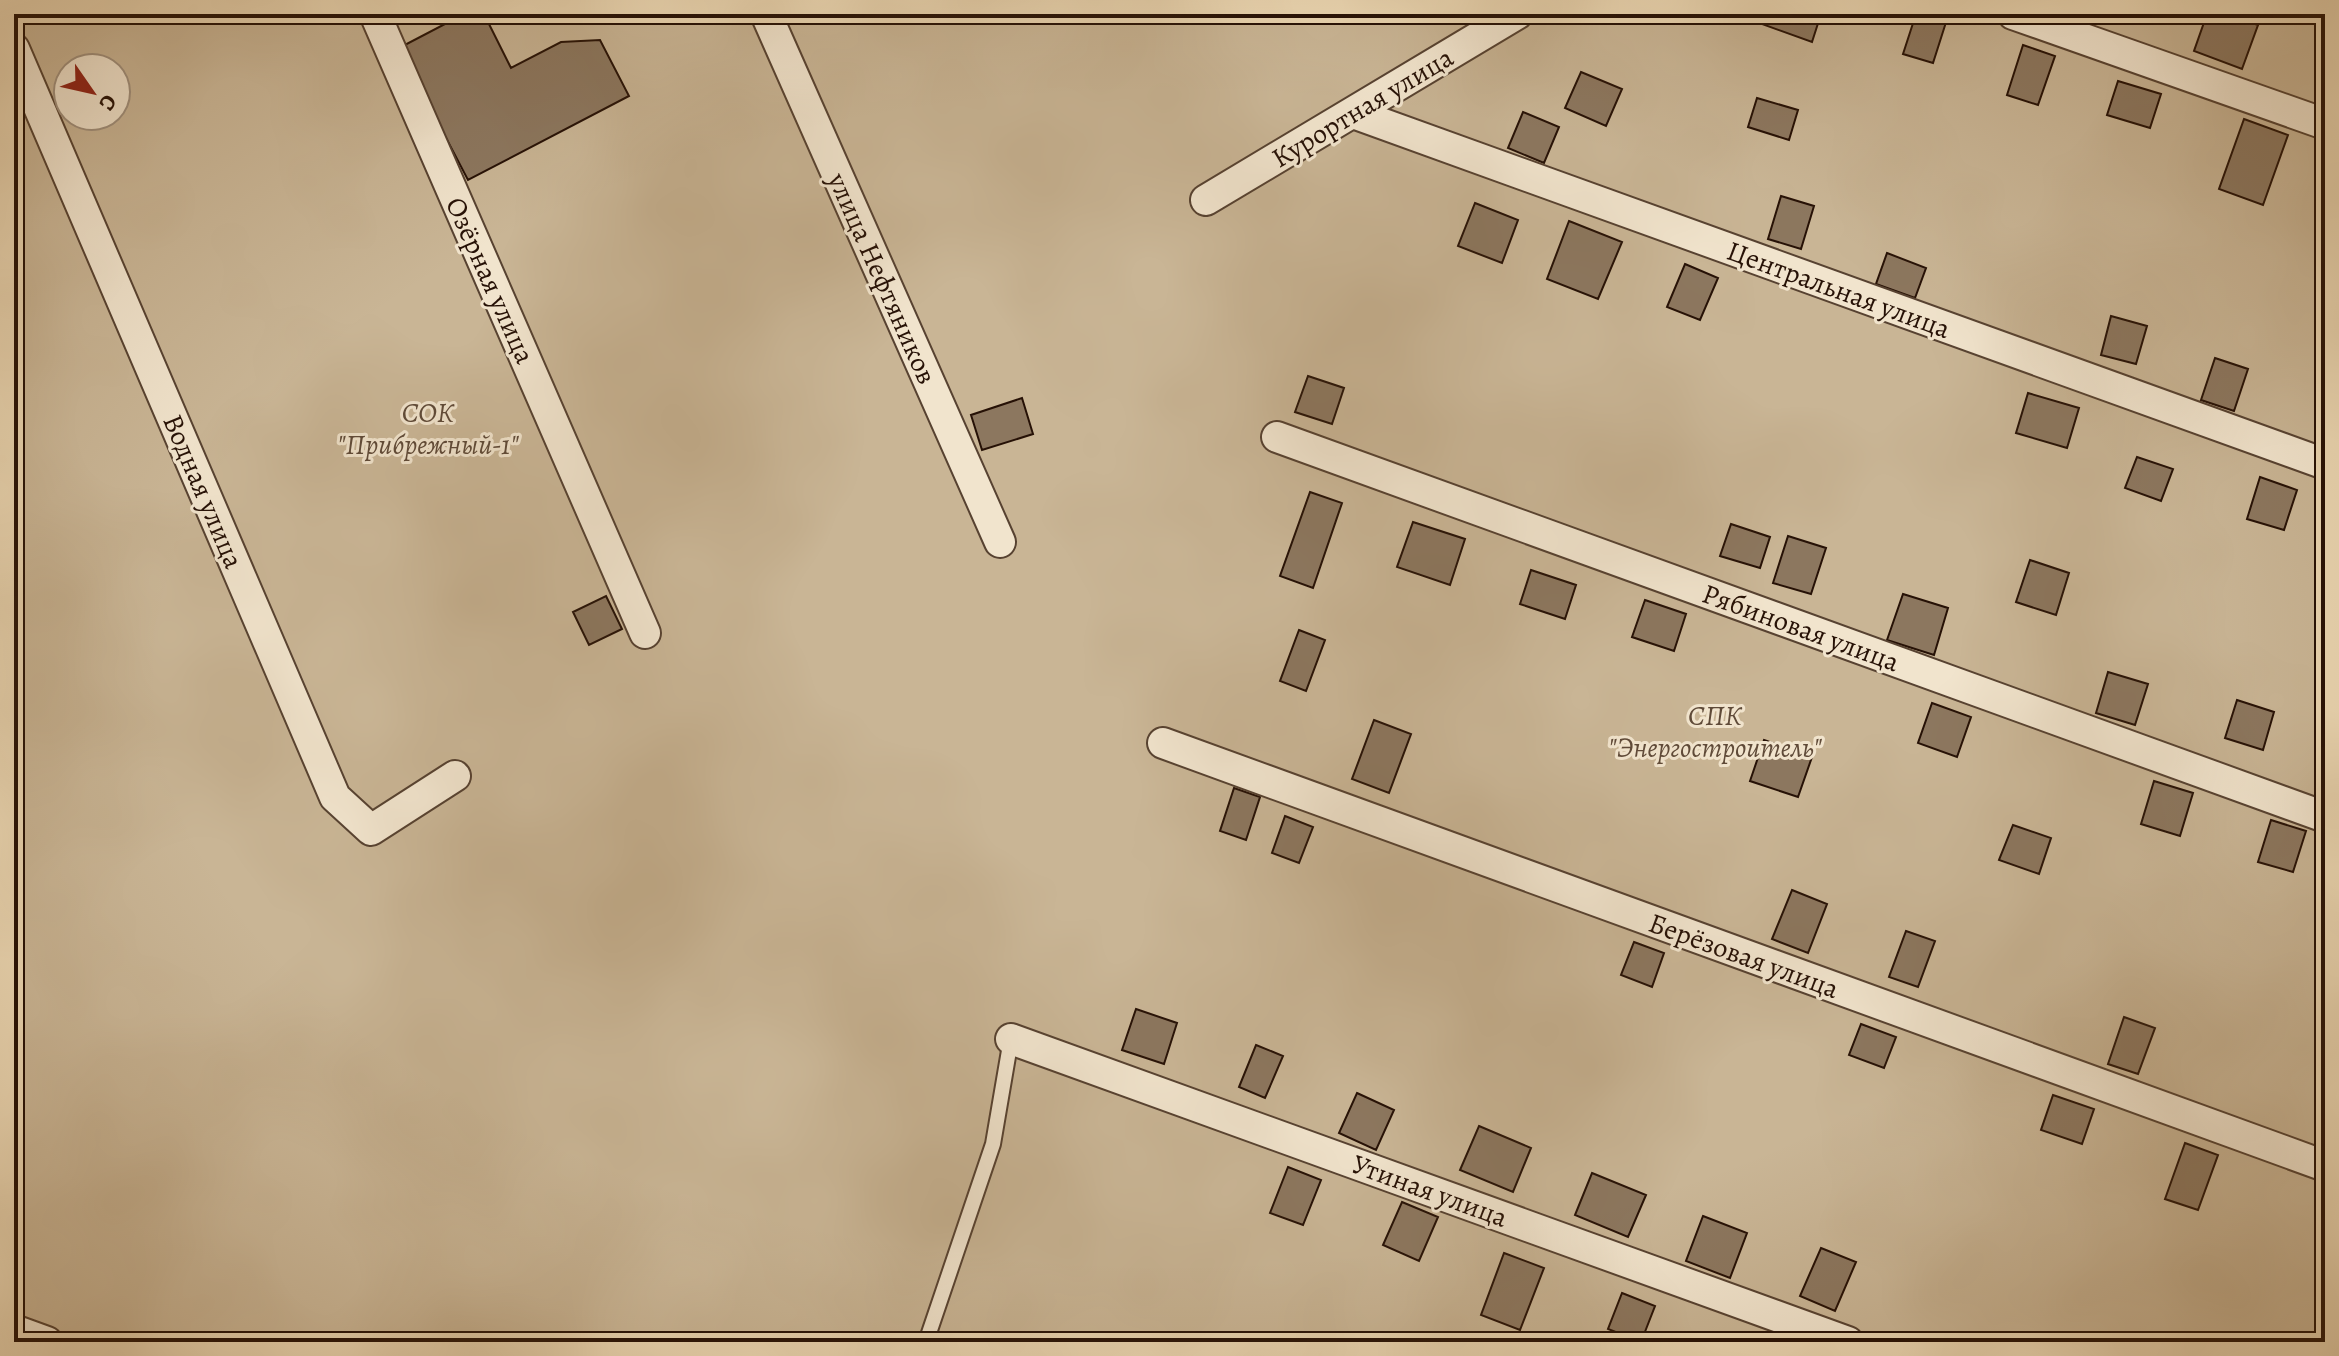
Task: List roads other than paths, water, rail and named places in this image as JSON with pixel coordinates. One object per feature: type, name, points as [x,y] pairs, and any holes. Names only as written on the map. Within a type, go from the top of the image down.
[{"type":"street","name":"Озёрная улица","points":[[375,14],[645,633]]},
{"type":"street","name":"улица Нефтяников","points":[[766,14],[1000,542]]},
{"type":"street","name":"Курортная улица","points":[[1206,200],[1517,14]]},
{"type":"street","points":[[2013,14],[2325,124]]},
{"type":"street","name":"Водная улица","points":[[14,49],[335,797],[371,830],[455,776]]},
{"type":"street","name":"Центральная улица","points":[[1353,113],[2325,464]]},
{"type":"street","name":"Рябиновая улица","points":[[1277,437],[2325,817]]},
{"type":"street","name":"Берёзовая улица","points":[[1163,743],[2325,1166]]},
{"type":"street","name":"Утиная улица","points":[[1011,1039],[1848,1342]]},
{"type":"street","points":[[14,1330],[47,1342]]},
{"type":"lane","points":[[945,1342],[928,1339],[993,1144],[1011,1039]]},
{"type":"park label","name":"СОК \"Прибрежный-1\"","points":[[428,428]]},
{"type":"park label","name":"СПК \"Энергостроитель\"","points":[[1715,731]]}]
